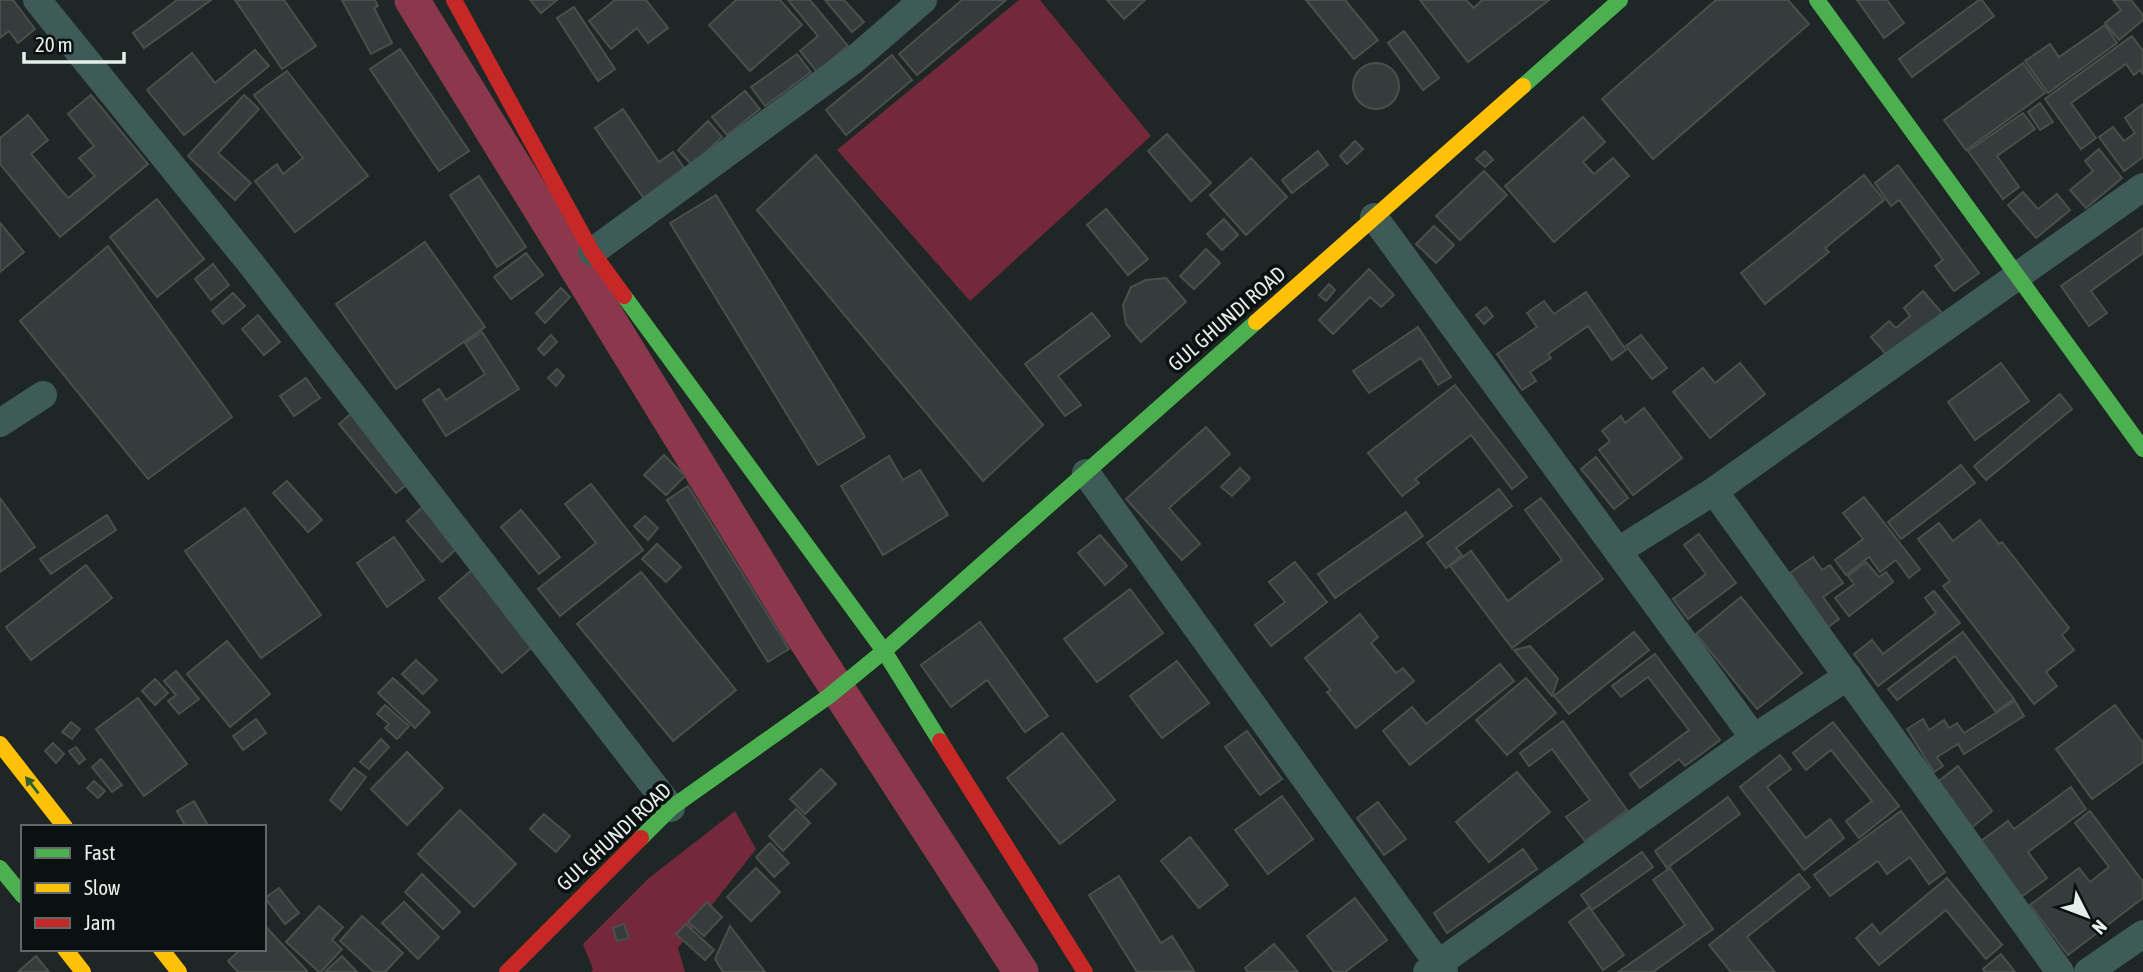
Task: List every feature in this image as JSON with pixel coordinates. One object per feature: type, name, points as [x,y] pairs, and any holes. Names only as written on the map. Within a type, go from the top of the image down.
[{"type":"main road","points":[[454,0],[592,252],[884,651],[1085,972]]},
{"type":"main road","name":"GUL GHUNDI ROAD","points":[[507,972],[671,808],[829,696],[884,651],[1620,0]]},
{"type":"main road","points":[[1817,0],[2143,449]]},
{"type":"main road","points":[[0,744],[63,825]]},
{"type":"main road","points":[[0,867],[21,893]]},
{"type":"main road","points":[[67,951],[83,972]]},
{"type":"main road","points":[[163,951],[179,972]]},
{"type":"street","points":[[37,0],[252,265],[671,808]]},
{"type":"street","points":[[592,252],[855,59],[905,6]]},
{"type":"street","points":[[1618,551],[1714,491],[2143,187]]},
{"type":"street","points":[[1374,217],[1754,738]]},
{"type":"street","points":[[0,423],[43,395]]},
{"type":"street","points":[[1086,473],[1436,969],[1754,738],[1848,676]]},
{"type":"street","points":[[1714,491],[2060,972]]},
{"type":"street","points":[[2088,972],[2143,934]]},
{"type":"shaded area","points":[[1019,0],[1040,0],[1151,136],[970,301],[837,150]]},
{"type":"shaded area","points":[[735,811],[756,849],[678,948],[685,972],[591,972],[593,969],[583,944],[649,878]]},
{"type":"building","points":[[0,0],[13,0],[35,29],[18,43],[9,31],[0,38]]},
{"type":"building","points":[[177,0],[211,0],[144,48],[133,33]]},
{"type":"building","points":[[235,0],[284,0],[316,46],[282,69]]},
{"type":"building","points":[[342,0],[375,0],[378,6],[374,8],[392,43],[371,54]]},
{"type":"building","points":[[530,0],[557,0],[541,13]]},
{"type":"building","points":[[615,0],[646,0],[668,28],[648,43],[637,28],[611,49],[589,21]]},
{"type":"building","points":[[736,0],[780,0],[802,25],[750,71],[709,25]]},
{"type":"building","points":[[788,0],[810,0],[848,46],[817,72],[800,51],[818,36]]},
{"type":"building","points":[[825,0],[844,0],[864,22],[852,32]]},
{"type":"building","points":[[962,0],[1006,0],[917,75],[899,54]]},
{"type":"building","points":[[1107,0],[1145,0],[1124,19]]},
{"type":"building","points":[[1306,0],[1345,0],[1378,40],[1354,59]]},
{"type":"building","points":[[1420,0],[1466,0],[1474,8],[1482,0],[1549,0],[1468,62]]},
{"type":"building","points":[[1716,0],[1788,0],[1809,24],[1653,159],[1602,99]]},
{"type":"building","points":[[1857,0],[1887,0],[1904,23],[1884,38]]},
{"type":"building","points":[[1982,0],[1994,16],[1912,77],[1899,59]]},
{"type":"building","points":[[2113,0],[2131,0],[2143,15],[2143,20],[2119,40],[2105,23],[2121,10]]},
{"type":"building","points":[[574,7],[615,69],[598,81],[557,18]]},
{"type":"building","points":[[2105,25],[2117,43],[2048,93],[2025,61],[2050,44],[2059,57]]},
{"type":"building","points":[[1404,31],[1439,78],[1423,90],[1388,43]]},
{"type":"building","points":[[2132,36],[2143,51],[2143,74],[2140,70],[2134,75],[2126,64],[2071,103],[2096,138],[2081,149],[2045,99]]},
{"type":"building","points":[[400,49],[469,151],[439,171],[370,69]]},
{"type":"building","points":[[255,50],[269,66],[184,135],[147,90],[192,53],[215,83]]},
{"type":"building","points":[[797,54],[811,72],[765,106],[751,87]]},
{"type":"building","points":[[892,55],[912,80],[846,135],[826,110]]},
{"type":"building","points":[[1376,63],[1385,64],[1392,70],[1398,77],[1398,95],[1392,102],[1385,108],[1376,109],[1367,108],[1360,102],[1354,95],[1353,86],[1354,77],[1360,70],[1367,64]]},
{"type":"building","points":[[2023,63],[2045,93],[1966,150],[1944,120]]},
{"type":"building","points":[[287,71],[368,176],[295,232],[255,181],[277,164],[283,174],[303,158],[254,95]]},
{"type":"building","points":[[745,91],[760,109],[727,135],[712,117]]},
{"type":"building","points":[[91,95],[148,164],[60,237],[0,164],[0,138],[28,115],[48,140],[31,154],[68,198],[95,176],[79,158],[94,146],[68,114]]},
{"type":"building","points":[[244,95],[259,109],[218,153],[251,183],[235,200],[188,156]]},
{"type":"building","points":[[2040,103],[2053,122],[2040,130],[2028,112]]},
{"type":"building","points":[[2143,104],[2143,157],[2124,171],[2099,137],[2113,127],[2124,141],[2135,133],[2125,118]]},
{"type":"building","points":[[623,109],[659,162],[673,152],[687,172],[645,200],[595,128]]},
{"type":"building","points":[[2023,113],[2035,129],[1997,156],[2019,187],[2003,199],[1968,151]]},
{"type":"building","points":[[1583,117],[1605,142],[1583,162],[1594,174],[1613,158],[1629,176],[1554,242],[1505,186]]},
{"type":"building","points":[[708,121],[722,137],[692,165],[678,150]]},
{"type":"building","points":[[1167,134],[1211,183],[1191,201],[1148,151]]},
{"type":"building","points":[[1355,141],[1363,149],[1347,164],[1340,156]]},
{"type":"building","points":[[2099,149],[2122,178],[2086,208],[2070,190],[2093,171],[2085,161]]},
{"type":"building","points":[[1318,151],[1328,165],[1292,193],[1282,180]]},
{"type":"building","points":[[1485,151],[1493,160],[1485,167],[1476,159]]},
{"type":"building","points":[[816,155],[1043,425],[983,481],[757,210]]},
{"type":"building","points":[[1251,158],[1287,197],[1246,235],[1210,195]]},
{"type":"building","points":[[1898,165],[1979,273],[1954,291],[1935,266],[1943,260],[1899,200],[1891,206],[1875,183]]},
{"type":"building","points":[[1484,171],[1507,195],[1460,240],[1436,216]]},
{"type":"building","points":[[1864,175],[1884,200],[1825,248],[1829,252],[1765,304],[1741,273]]},
{"type":"building","points":[[479,176],[526,247],[497,267],[450,195]]},
{"type":"building","points":[[2023,192],[2038,209],[2057,194],[2070,210],[2036,238],[2008,205]]},
{"type":"building","points":[[716,195],[865,437],[818,465],[670,223]]},
{"type":"building","points":[[157,199],[204,259],[157,297],[110,237]]},
{"type":"building","points":[[1106,209],[1148,259],[1128,275],[1087,225]]},
{"type":"building","points":[[1224,219],[1238,235],[1222,250],[1207,234]]},
{"type":"building","points":[[0,223],[24,252],[0,272]]},
{"type":"building","points":[[1434,226],[1454,245],[1436,263],[1416,244]]},
{"type":"building","points":[[2143,228],[2143,253],[2091,291],[2107,313],[2089,326],[2061,286]]},
{"type":"building","points":[[425,242],[485,327],[396,389],[336,304]]},
{"type":"building","points":[[108,246],[232,417],[148,479],[20,321]]},
{"type":"building","points":[[1206,249],[1220,263],[1194,289],[1180,276]]},
{"type":"building","points":[[526,253],[543,275],[511,299],[494,277]]},
{"type":"building","points":[[213,264],[229,285],[211,300],[195,279]]},
{"type":"building","points":[[1369,269],[1394,295],[1381,307],[1370,297],[1333,334],[1319,320]]},
{"type":"building","points":[[1166,278],[1186,302],[1141,342],[1126,324],[1123,305],[1131,287],[1146,280]]},
{"type":"building","points":[[1329,284],[1335,290],[1326,301],[1319,295]]},
{"type":"building","points":[[561,288],[570,297],[545,323],[536,313]]},
{"type":"building","points":[[1923,291],[1948,320],[1890,359],[1871,337],[1889,321],[1896,328],[1910,316],[1904,308]]},
{"type":"building","points":[[1586,292],[1626,350],[1612,360],[1588,326],[1548,354],[1551,358],[1530,372],[1536,381],[1522,390],[1497,354],[1537,327],[1527,313],[1544,301],[1554,314]]},
{"type":"building","points":[[233,293],[245,306],[223,324],[212,311]]},
{"type":"building","points":[[1486,307],[1493,316],[1484,324],[1476,315]]},
{"type":"building","points":[[1092,313],[1110,336],[1058,376],[1081,405],[1065,416],[1025,364]]},
{"type":"building","points":[[258,315],[280,342],[264,355],[242,329]]},
{"type":"building","points":[[1418,327],[1451,377],[1438,385],[1421,358],[1369,393],[1353,371]]},
{"type":"building","points":[[482,332],[519,389],[446,436],[423,400],[439,389],[446,400],[485,374],[465,343]]},
{"type":"building","points":[[551,335],[557,342],[544,355],[538,349]]},
{"type":"building","points":[[1641,335],[1667,368],[1652,379],[1626,346]]},
{"type":"building","points":[[1740,363],[1765,394],[1710,438],[1673,392],[1703,368],[1715,383]]},
{"type":"building","points":[[2001,363],[2029,401],[1975,440],[1948,402]]},
{"type":"building","points":[[557,369],[564,376],[556,386],[548,378]]},
{"type":"building","points":[[306,378],[320,398],[294,416],[280,396]]},
{"type":"building","points":[[1455,385],[1527,477],[1512,489],[1471,435],[1415,479],[1419,483],[1402,496],[1368,453]]},
{"type":"building","points":[[2060,394],[2072,409],[1986,480],[1974,466]]},
{"type":"building","points":[[1644,408],[1682,458],[1633,495],[1599,450],[1610,441],[1602,431],[1621,416],[1625,423]]},
{"type":"building","points":[[354,411],[411,481],[396,493],[339,424]]},
{"type":"building","points":[[1206,427],[1230,454],[1169,508],[1200,544],[1182,560],[1126,499]]},
{"type":"building","points":[[664,455],[685,476],[666,495],[644,475]]},
{"type":"building","points":[[889,456],[903,480],[920,470],[948,515],[883,555],[841,486]]},
{"type":"building","points":[[1596,457],[1628,498],[1614,509],[1581,469]]},
{"type":"building","points":[[1961,465],[1975,483],[1901,539],[1888,522]]},
{"type":"building","points":[[1240,468],[1250,478],[1232,496],[1221,487]]},
{"type":"building","points":[[287,481],[322,520],[308,532],[273,493]]},
{"type":"building","points":[[591,484],[643,550],[560,616],[538,589],[596,543],[565,504]]},
{"type":"building","points":[[688,486],[789,649],[768,662],[667,500]]},
{"type":"building","points":[[1499,489],[1512,506],[1456,548],[1462,555],[1446,568],[1427,543]]},
{"type":"building","points":[[1864,497],[1920,569],[1909,578],[1896,560],[1880,572],[1869,557],[1846,575],[1835,560],[1863,539],[1843,513]]},
{"type":"building","points":[[0,498],[35,547],[0,572]]},
{"type":"building","points":[[1541,498],[1603,579],[1512,648],[1450,566],[1471,551],[1508,601],[1562,560],[1525,510]]},
{"type":"building","points":[[427,503],[462,544],[442,562],[407,521]]},
{"type":"building","points":[[245,508],[321,615],[261,658],[185,551]]},
{"type":"building","points":[[521,510],[560,557],[539,574],[501,527]]},
{"type":"building","points":[[1406,512],[1423,536],[1335,598],[1318,574]]},
{"type":"building","points":[[107,515],[116,530],[51,574],[40,559]]},
{"type":"building","points":[[645,516],[658,528],[648,540],[634,526]]},
{"type":"building","points":[[1980,520],[1999,544],[2002,542],[2069,628],[2062,635],[2074,650],[2046,672],[2057,686],[2034,704],[1943,586],[1950,581],[1918,539],[1939,523],[1953,541]]},
{"type":"building","points":[[1699,534],[1736,583],[1688,619],[1673,599],[1706,574],[1684,545]]},
{"type":"building","points":[[1100,535],[1127,566],[1105,585],[1078,553]]},
{"type":"building","points":[[394,537],[424,580],[387,607],[357,563]]},
{"type":"building","points":[[657,544],[681,567],[666,582],[642,559]]},
{"type":"building","points":[[1813,557],[1822,570],[1830,565],[1843,583],[1823,597],[1839,619],[1828,627],[1790,573]]},
{"type":"building","points":[[1295,562],[1327,602],[1271,646],[1255,625],[1285,602],[1269,582]]},
{"type":"building","points":[[1866,562],[1879,577],[1886,572],[1893,582],[1849,616],[1835,598],[1854,584],[1848,576]]},
{"type":"building","points":[[86,565],[112,598],[31,660],[6,627]]},
{"type":"building","points":[[473,569],[536,644],[502,673],[439,598]]},
{"type":"building","points":[[641,572],[736,690],[673,741],[577,624]]},
{"type":"building","points":[[1130,589],[1163,633],[1097,682],[1064,639]]},
{"type":"building","points":[[1934,591],[1960,623],[1878,686],[1854,654],[1872,640],[1883,654],[1936,613],[1925,598]]},
{"type":"building","points":[[1741,597],[1802,673],[1757,709],[1696,634]]},
{"type":"building","points":[[1360,614],[1378,637],[1371,643],[1396,673],[1403,668],[1414,681],[1356,728],[1327,692],[1331,690],[1305,658]]},
{"type":"building","points":[[980,622],[1048,716],[1025,732],[987,680],[951,707],[921,665]]},
{"type":"building","points":[[1634,632],[1649,650],[1569,714],[1554,696]]},
{"type":"building","points":[[1963,632],[2014,699],[1996,712],[1955,656],[1897,700],[1888,689]]},
{"type":"building","points":[[227,641],[270,694],[230,727],[187,674]]},
{"type":"building","points":[[1530,646],[1558,679],[1552,696],[1514,650]]},
{"type":"building","points":[[1655,654],[1720,740],[1685,766],[1679,759],[1640,788],[1630,774],[1689,730],[1648,677],[1621,697],[1612,686]]},
{"type":"building","points":[[416,660],[437,680],[423,694],[402,674]]},
{"type":"building","points":[[1177,661],[1209,703],[1162,738],[1130,696]]},
{"type":"building","points":[[1500,664],[1514,681],[1410,765],[1383,731],[1412,707],[1426,724]]},
{"type":"building","points":[[176,671],[199,699],[179,714],[168,701],[176,695],[164,681]]},
{"type":"building","points":[[393,678],[430,712],[415,728],[378,693]]},
{"type":"building","points":[[1526,678],[1556,713],[1507,755],[1476,720]]},
{"type":"building","points":[[155,679],[168,693],[155,705],[142,691]]},
{"type":"building","points":[[138,698],[187,764],[144,796],[96,729]]},
{"type":"building","points":[[2015,701],[2024,716],[1964,754],[1958,744],[1937,757],[1943,766],[1934,772],[1907,729],[1923,719],[1929,730],[1944,720],[1949,728],[1957,723],[1964,733]]},
{"type":"building","points":[[385,705],[409,726],[397,739],[385,728],[389,724],[377,714]]},
{"type":"building","points":[[2115,705],[2143,743],[2143,762],[2092,799],[2056,749]]},
{"type":"building","points":[[256,719],[266,733],[243,750],[233,736]]},
{"type":"building","points":[[1563,721],[1627,810],[1585,841],[1566,817],[1590,800],[1552,749],[1529,766],[1520,753]]},
{"type":"building","points":[[71,722],[80,729],[72,739],[62,732]]},
{"type":"building","points":[[1833,722],[1899,806],[1859,838],[1846,821],[1872,801],[1831,750],[1806,770],[1793,753]]},
{"type":"building","points":[[1247,731],[1282,779],[1260,795],[1225,747]]},
{"type":"building","points":[[1062,733],[1115,800],[1060,844],[1007,778]]},
{"type":"building","points":[[381,739],[389,747],[369,769],[360,762]]},
{"type":"building","points":[[53,743],[64,754],[56,763],[45,751]]},
{"type":"building","points":[[76,747],[85,759],[79,764],[69,751]]},
{"type":"building","points":[[407,752],[443,788],[407,825],[371,789]]},
{"type":"building","points":[[1780,755],[1791,769],[1767,787],[1806,838],[1830,819],[1844,838],[1804,870],[1740,787]]},
{"type":"building","points":[[101,759],[122,785],[112,792],[92,767]]},
{"type":"building","points":[[1958,766],[1992,811],[1971,828],[1936,783]]},
{"type":"building","points":[[354,768],[366,777],[341,810],[330,800]]},
{"type":"building","points":[[821,769],[836,784],[805,814],[790,799]]},
{"type":"building","points":[[1517,772],[1550,812],[1489,862],[1456,822]]},
{"type":"building","points":[[94,781],[105,791],[98,798],[87,788]]},
{"type":"building","points":[[2071,787],[2086,809],[2028,852],[2047,878],[2021,897],[1981,841],[2008,821],[2014,829]]},
{"type":"building","points":[[1282,796],[1313,839],[1268,874],[1235,830]]},
{"type":"building","points":[[1728,797],[1740,814],[1667,868],[1655,851]]},
{"type":"building","points":[[194,801],[208,825],[185,825],[177,811]]},
{"type":"building","points":[[1378,802],[1406,839],[1384,855],[1357,818]]},
{"type":"building","points":[[796,809],[810,823],[783,851],[769,836]]},
{"type":"building","points":[[460,810],[516,864],[474,907],[418,854]]},
{"type":"building","points":[[1901,811],[1945,872],[1929,884],[1910,857],[1887,874],[1878,861],[1830,896],[1814,875]]},
{"type":"building","points":[[2090,811],[2143,882],[2143,898],[2068,955],[2030,905],[2079,868],[2090,882],[2109,867],[2075,823]]},
{"type":"building","points":[[544,814],[570,836],[556,852],[530,829]]},
{"type":"building","points":[[1190,837],[1228,885],[1199,908],[1161,861]]},
{"type":"building","points":[[770,843],[789,863],[774,877],[756,857]]},
{"type":"building","points":[[1523,849],[1537,869],[1447,933],[1434,913]]},
{"type":"building","points":[[1642,852],[1653,867],[1592,910],[1581,895]]},
{"type":"building","points":[[756,868],[780,892],[751,921],[727,897]]},
{"type":"building","points":[[1670,868],[1713,929],[1653,972],[1618,972],[1685,925],[1653,880]]},
{"type":"building","points":[[422,874],[460,912],[443,929],[405,892]]},
{"type":"building","points":[[1799,874],[1810,887],[1747,937],[1775,972],[1731,972],[1709,945]]},
{"type":"building","points":[[1119,876],[1161,943],[1172,936],[1194,971],[1137,972],[1089,895]]},
{"type":"building","points":[[1947,878],[2002,945],[1986,959],[1946,910],[1879,965],[1856,938],[1872,924],[1880,934]]},
{"type":"building","points":[[279,888],[299,913],[285,924],[266,897]]},
{"type":"building","points":[[1355,898],[1387,940],[1345,972],[1334,972],[1307,936]]},
{"type":"building","points":[[404,902],[439,937],[418,959],[382,923]]},
{"type":"building","points":[[707,902],[722,917],[704,936],[688,922]]},
{"type":"building","points":[[319,906],[343,927],[332,940],[342,949],[321,972],[286,942]]},
{"type":"building","points":[[1589,907],[1624,955],[1603,970],[1569,922]]},
{"type":"building","points":[[362,916],[403,953],[385,972],[374,972],[340,941]]},
{"type":"building","points":[[624,924],[629,938],[617,941],[613,928]]},
{"type":"building","points":[[686,924],[714,950],[705,960],[676,934]]},
{"type":"building","points":[[730,926],[765,972],[723,972],[715,959]]},
{"type":"building","points":[[266,927],[307,971],[238,972],[228,961],[239,951],[266,951]]},
{"type":"building","points":[[1274,944],[1298,972],[1248,972],[1245,968]]},
{"type":"building","points":[[2001,954],[2015,972],[1985,972],[1983,969]]},
{"type":"building","points":[[36,956],[49,972],[18,972]]},
{"type":"building","points":[[342,956],[357,972],[325,972]]},
{"type":"waterway","points":[[412,0],[800,631],[1021,972]]},
{"type":"traffic: fast","points":[[1523,86],[1620,0]]},
{"type":"traffic: fast","points":[[1817,0],[2143,449]]},
{"type":"traffic: fast","points":[[624,296],[884,651],[940,741]]},
{"type":"traffic: fast","points":[[641,838],[671,808],[829,696],[884,651],[1256,322]]},
{"type":"traffic: fast","points":[[0,868],[21,894]]},
{"type":"traffic: slow","points":[[1256,322],[1523,86]]},
{"type":"traffic: slow","points":[[0,744],[63,825]]},
{"type":"traffic: slow","points":[[67,951],[83,972]]},
{"type":"traffic: slow","points":[[163,951],[179,972]]},
{"type":"traffic: jam","points":[[454,0],[592,252],[624,296]]},
{"type":"traffic: jam","points":[[940,741],[1085,972]]},
{"type":"traffic: jam","points":[[507,972],[641,838]]}]
